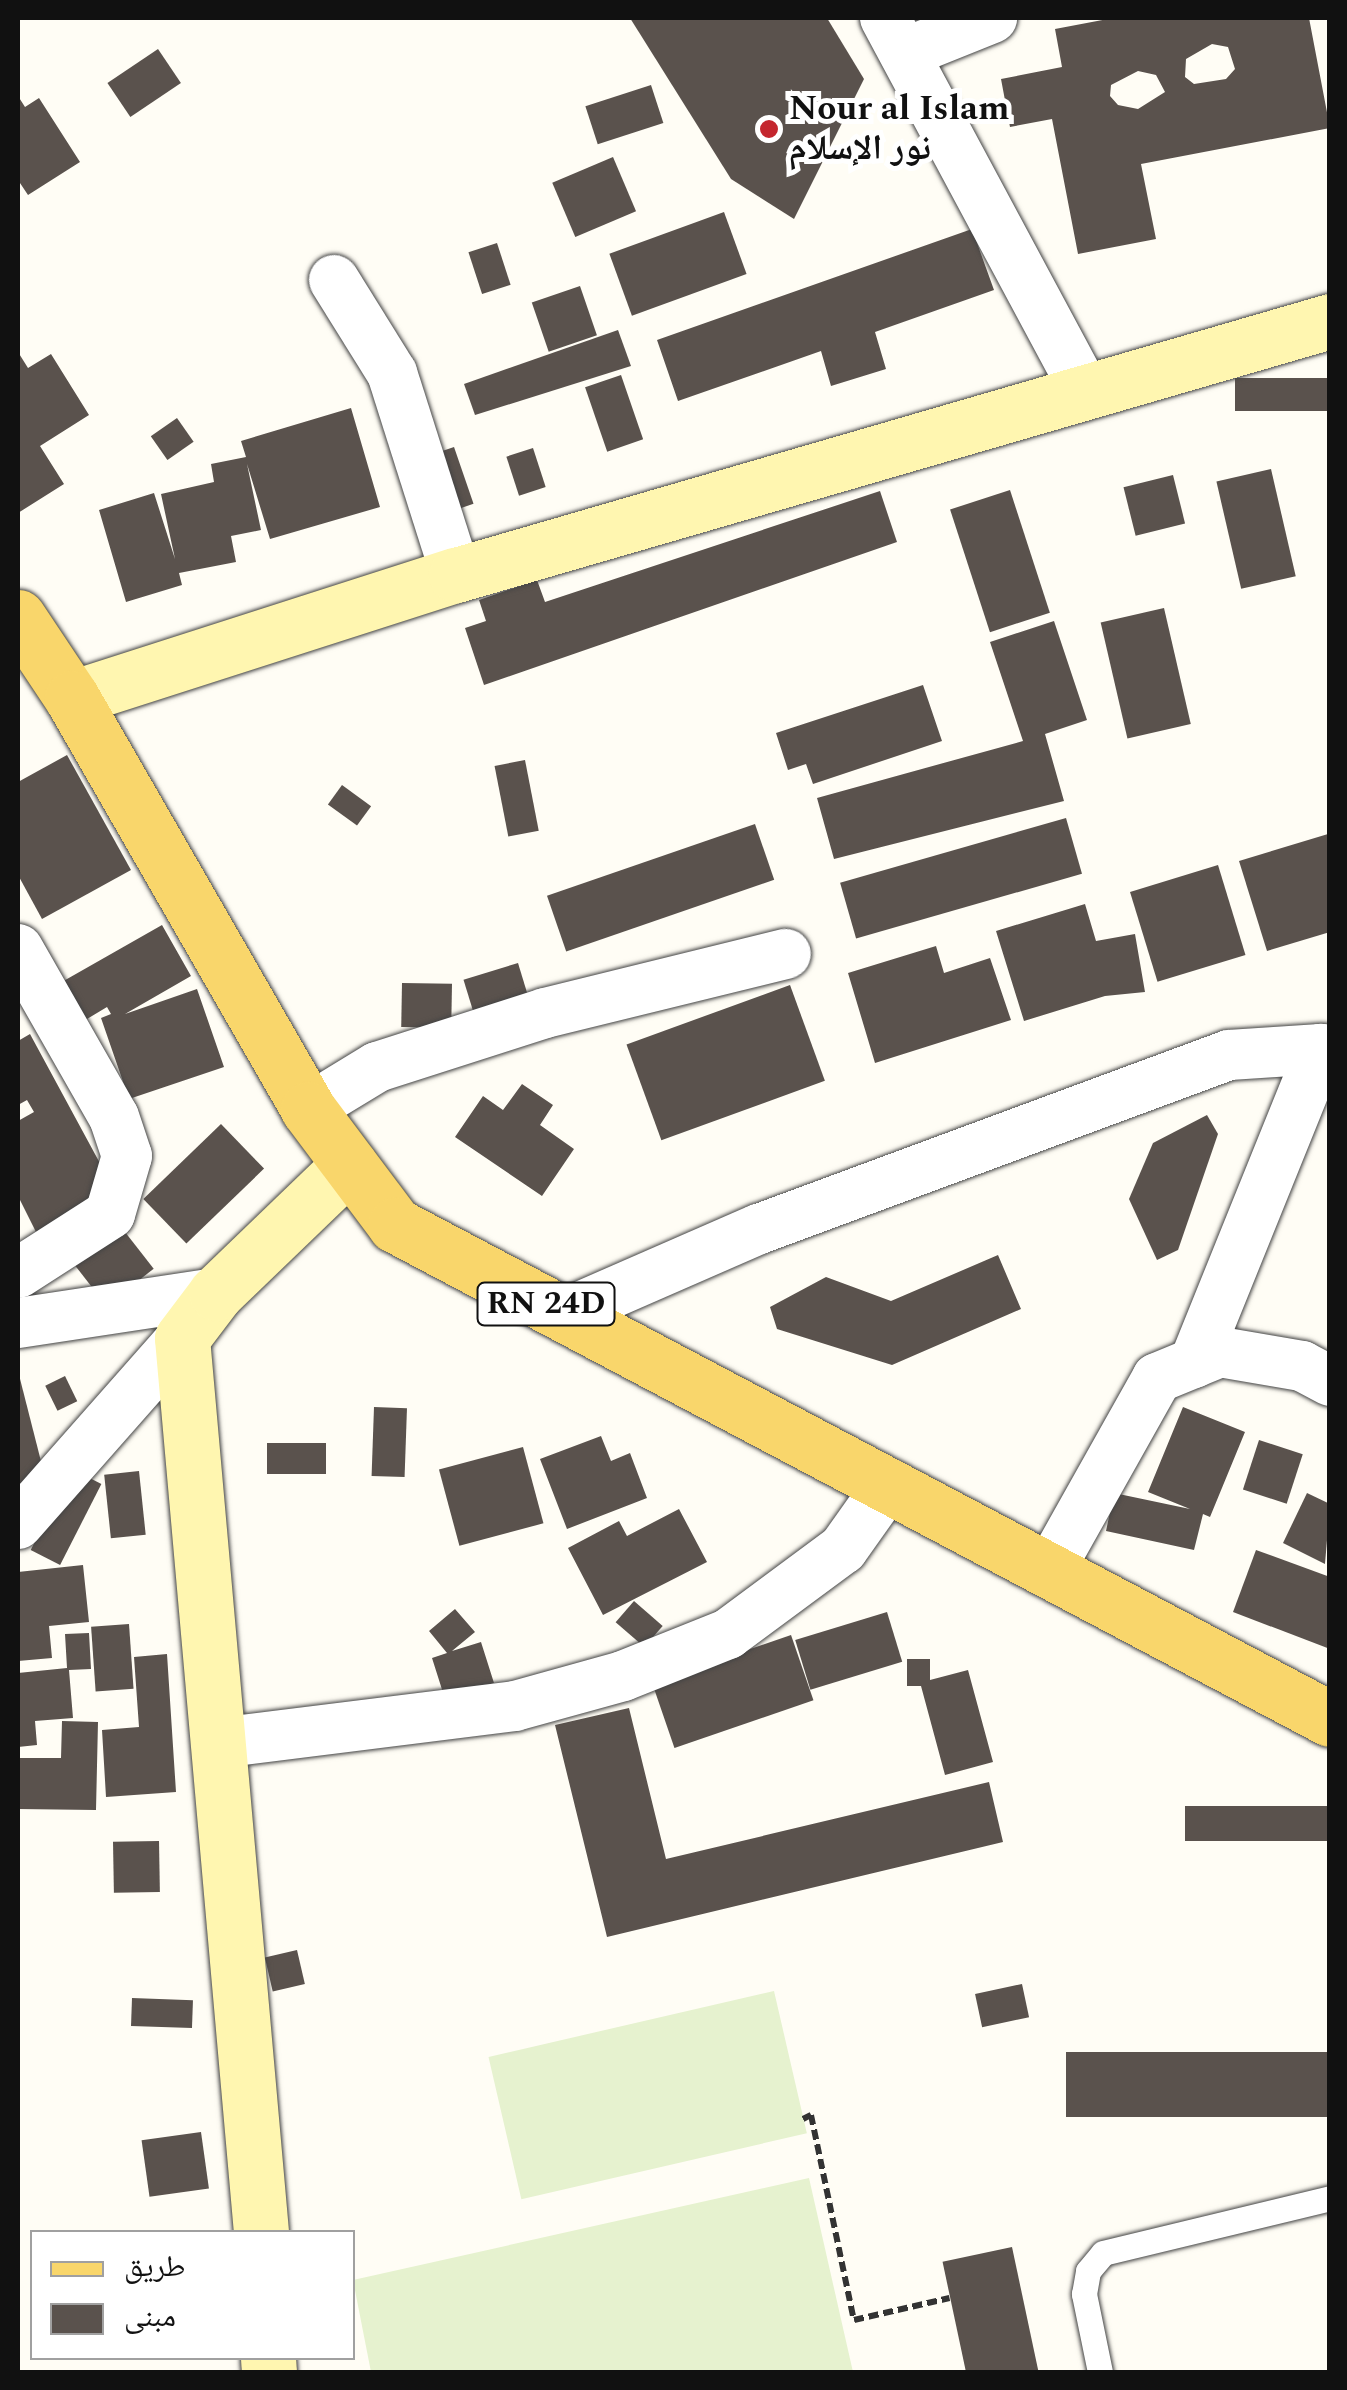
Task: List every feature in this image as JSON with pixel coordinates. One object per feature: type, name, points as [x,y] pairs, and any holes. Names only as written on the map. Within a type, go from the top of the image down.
[{"type":"main road","name":"RN 24D","points":[[18,617],[72,698],[308,1109],[395,1226],[1330,1719]]},
{"type":"street","points":[[992,18],[896,29],[1086,393]]},
{"type":"street","points":[[334,280],[392,373],[456,575]]},
{"type":"street","points":[[72,698],[456,575],[1330,321]]},
{"type":"street","points":[[18,949],[114,1117],[127,1156],[110,1214],[18,1273]]},
{"type":"street","points":[[308,1109],[377,1067],[545,1013],[786,954]]},
{"type":"street","points":[[564,1314],[759,1228],[1229,1055],[1325,1050],[1194,1363]]},
{"type":"street","points":[[18,1524],[216,1294],[348,1165]]},
{"type":"street","points":[[18,1323],[216,1294]]},
{"type":"street","points":[[182,1338],[261,2230]]},
{"type":"street","points":[[1050,1569],[1157,1378],[1220,1352],[1302,1366],[1330,1381]]},
{"type":"street","points":[[218,1743],[515,1706],[623,1676],[728,1634],[843,1549],[889,1484]]},
{"type":"lane","points":[[1100,2372],[1084,2294],[1088,2271],[1103,2253],[1330,2198]]},
{"type":"path","points":[[803,2119],[811,2115],[854,2320],[949,2298]]},
{"type":"green space","points":[[774,1991],[807,2133],[521,2199],[489,2057]]},
{"type":"green space","points":[[809,2178],[853,2372],[371,2372],[355,2280]]},
{"type":"building","name":"Nour al Islam نور الإسلام","points":[[630,18],[827,18],[864,79],[794,219],[731,179]]},
{"type":"building","points":[[1113,18],[1309,18],[1330,128],[1141,164],[1156,239],[1078,254],[1052,119],[1010,127],[1001,79],[1062,67],[1055,29]],"holes":[[[1212,44],[1228,47],[1235,69],[1226,79],[1194,84],[1185,77],[1186,59]],[[1138,71],[1156,75],[1165,92],[1138,109],[1118,105],[1110,96],[1111,85]]]},
{"type":"building","points":[[158,49],[181,83],[130,117],[107,83]]},
{"type":"building","points":[[651,85],[663,123],[598,144],[585,106]]},
{"type":"building","points":[[18,96],[25,107],[39,98],[80,162],[28,195],[18,180]]},
{"type":"building","points":[[613,157],[636,211],[575,237],[552,183]]},
{"type":"building","points":[[724,212],[747,274],[632,316],[609,254]]},
{"type":"building","points":[[972,229],[994,290],[875,332],[886,369],[831,386],[821,351],[678,401],[657,340]]},
{"type":"building","points":[[497,243],[511,285],[482,294],[468,252]]},
{"type":"building","points":[[580,286],[597,335],[549,352],[532,303]]},
{"type":"building","points":[[618,330],[631,366],[475,415],[464,384]]},
{"type":"building","points":[[18,352],[28,368],[51,354],[89,415],[40,446],[64,484],[18,513]]},
{"type":"building","points":[[621,375],[643,439],[607,452],[585,387]]},
{"type":"building","points":[[1235,378],[1330,378],[1330,411],[1235,411]]},
{"type":"building","points":[[351,408],[380,507],[270,539],[247,464],[261,530],[231,536],[236,562],[179,573],[182,585],[126,602],[99,510],[154,493],[175,559],[161,494],[214,482],[211,464],[246,457],[241,441]]},
{"type":"building","points":[[177,418],[194,442],[167,460],[151,436]]},
{"type":"building","points":[[454,447],[474,504],[451,512],[431,455]]},
{"type":"building","points":[[533,448],[546,487],[519,496],[506,457]]},
{"type":"building","points":[[1271,469],[1296,576],[1241,589],[1216,482]]},
{"type":"building","points":[[1173,475],[1185,524],[1136,536],[1124,487]]},
{"type":"building","points":[[1010,490],[1050,613],[990,632],[950,509]]},
{"type":"building","points":[[880,491],[897,542],[484,685],[465,628],[486,621],[479,600],[537,580],[545,602]]},
{"type":"building","points":[[1164,608],[1191,724],[1127,739],[1101,623]]},
{"type":"building","points":[[1054,621],[1087,720],[1045,734],[1064,801],[834,859],[817,798],[1023,741],[990,642]]},
{"type":"building","points":[[923,685],[942,741],[813,784],[806,764],[788,770],[776,733]]},
{"type":"building","points":[[67,755],[131,870],[42,919],[18,875],[18,782]]},
{"type":"building","points":[[525,760],[539,831],[508,837],[495,766]]},
{"type":"building","points":[[342,785],[371,806],[357,826],[328,804]]},
{"type":"building","points":[[1066,818],[1082,874],[856,939],[840,883]]},
{"type":"building","points":[[755,824],[774,880],[566,951],[547,896]]},
{"type":"building","points":[[1328,834],[1330,932],[1267,951],[1239,861]]},
{"type":"building","points":[[1218,865],[1245,955],[1158,982],[1130,892]]},
{"type":"building","points":[[1085,904],[1096,941],[1135,934],[1145,992],[1105,996],[1024,1021],[996,931]]},
{"type":"building","points":[[162,925],[191,976],[125,1014],[197,989],[224,1067],[129,1099],[101,1018],[111,1014],[107,1007],[82,1022],[60,983]]},
{"type":"building","points":[[936,946],[944,973],[990,958],[1011,1020],[875,1063],[848,973]]},
{"type":"building","points":[[518,963],[529,998],[474,1015],[463,980]]},
{"type":"building","points":[[402,983],[452,984],[451,1028],[401,1027]]},
{"type":"building","points":[[790,985],[825,1081],[661,1140],[626,1045]]},
{"type":"building","points":[[30,1034],[115,1191],[36,1232],[18,1196],[18,1121],[34,1112],[27,1100],[18,1105],[18,1041]]},
{"type":"building","points":[[522,1084],[553,1105],[540,1125],[574,1149],[542,1196],[455,1137],[483,1096],[503,1110]]},
{"type":"building","points":[[1207,1115],[1218,1134],[1178,1250],[1157,1260],[1129,1199],[1153,1143]]},
{"type":"building","points":[[221,1124],[264,1169],[186,1244],[143,1199]]},
{"type":"building","points":[[118,1223],[154,1269],[106,1306],[71,1260]]},
{"type":"building","points":[[998,1255],[1021,1309],[892,1365],[777,1329],[770,1307],[826,1277],[891,1301]]},
{"type":"building","points":[[18,1371],[45,1477],[18,1484]]},
{"type":"building","points":[[65,1376],[77,1401],[58,1411],[45,1386]]},
{"type":"building","points":[[374,1407],[407,1408],[405,1477],[372,1476]]},
{"type":"building","points":[[1183,1407],[1245,1432],[1210,1517],[1203,1514],[1194,1550],[1106,1531],[1114,1493],[1190,1509],[1148,1492]]},
{"type":"building","points":[[601,1436],[611,1461],[630,1453],[647,1498],[567,1529],[540,1459]]},
{"type":"building","points":[[1259,1440],[1303,1454],[1287,1504],[1243,1489]]},
{"type":"building","points":[[267,1443],[326,1443],[326,1474],[267,1474]]},
{"type":"building","points":[[523,1447],[543,1523],[459,1546],[439,1470]]},
{"type":"building","points":[[72,1469],[101,1484],[60,1565],[31,1550]]},
{"type":"building","points":[[139,1471],[146,1535],[111,1538],[104,1475]]},
{"type":"building","points":[[1307,1493],[1330,1504],[1325,1564],[1283,1543]]},
{"type":"building","points":[[679,1509],[707,1562],[603,1615],[568,1548],[619,1521],[627,1536]]},
{"type":"building","points":[[1256,1550],[1330,1577],[1330,1649],[1233,1612]]},
{"type":"building","points":[[83,1565],[89,1622],[49,1626],[52,1658],[18,1661],[18,1572]]},
{"type":"building","points":[[634,1601],[663,1626],[644,1647],[616,1622]]},
{"type":"building","points":[[455,1609],[475,1632],[452,1651],[481,1642],[494,1683],[445,1699],[432,1658],[447,1653],[429,1631]]},
{"type":"building","points":[[887,1612],[902,1662],[810,1690],[795,1640]]},
{"type":"building","points":[[129,1624],[134,1689],[96,1691],[91,1627]]},
{"type":"building","points":[[89,1633],[91,1669],[69,1670],[73,1718],[35,1721],[37,1745],[18,1747],[18,1673],[67,1668],[65,1634]]},
{"type":"building","points":[[791,1635],[813,1700],[674,1748],[652,1683]]},
{"type":"building","points":[[167,1654],[176,1792],[106,1797],[102,1730],[139,1727],[134,1657]]},
{"type":"building","points":[[907,1659],[930,1659],[930,1680],[968,1670],[993,1762],[945,1775],[921,1686],[907,1686]]},
{"type":"building","points":[[629,1708],[666,1859],[989,1782],[1003,1842],[607,1937],[555,1725]]},
{"type":"building","points":[[62,1721],[98,1722],[96,1810],[18,1809],[18,1758],[61,1758]]},
{"type":"building","points":[[1185,1806],[1330,1806],[1330,1841],[1185,1841]]},
{"type":"building","points":[[159,1841],[160,1892],[114,1893],[113,1842]]},
{"type":"building","points":[[297,1950],[305,1984],[273,1992],[265,1957]]},
{"type":"building","points":[[1022,1984],[1029,2017],[982,2027],[975,1994]]},
{"type":"building","points":[[132,1998],[193,2000],[192,2028],[131,2026]]},
{"type":"building","points":[[1066,2052],[1330,2052],[1330,2117],[1066,2117]]},
{"type":"building","points":[[201,2132],[209,2188],[150,2197],[142,2140]]},
{"type":"building","points":[[1012,2247],[1039,2372],[966,2372],[943,2262]]},
{"type":"place","name":"Nour al Islam نور الإسلام","points":[[769,129]]}]
